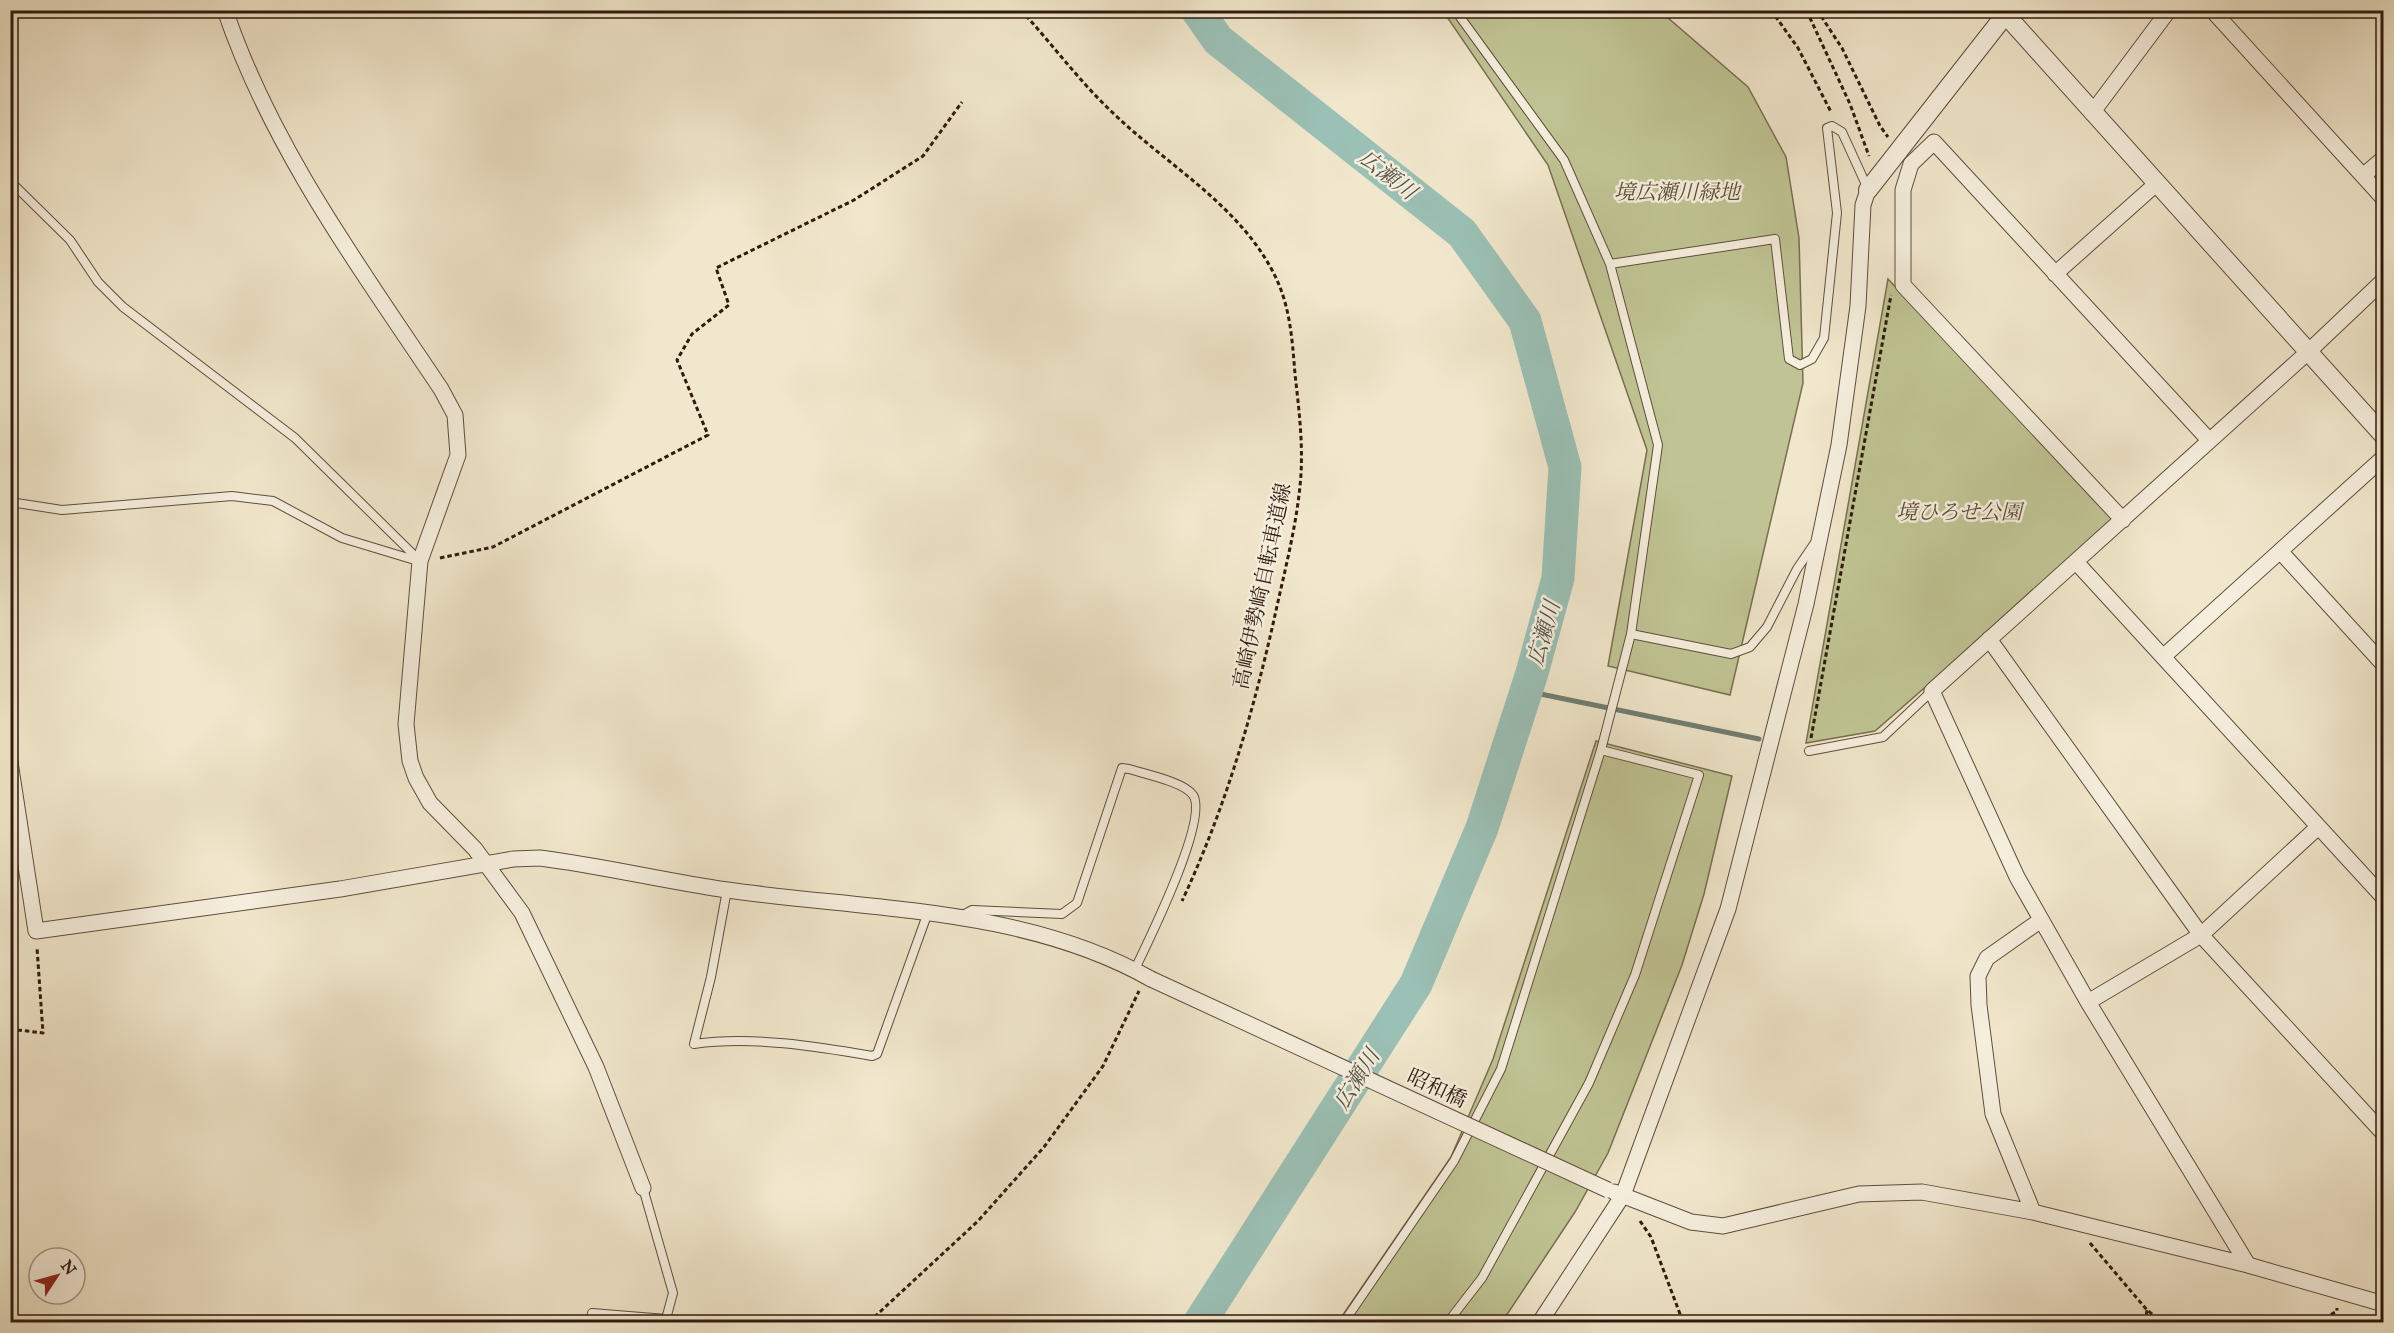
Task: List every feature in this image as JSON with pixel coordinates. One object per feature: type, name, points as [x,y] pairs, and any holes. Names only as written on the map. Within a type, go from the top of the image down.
[{"type":"street","points":[[225,10],[251,76],[296,163],[334,229],[441,389],[455,415],[458,455],[420,561],[406,724],[410,761],[416,778],[430,803],[488,865],[522,913],[601,1078],[643,1188]]},
{"type":"street","points":[[2092,113],[2169,10]]},
{"type":"street","points":[[2212,10],[2384,199]]},
{"type":"street","points":[[1540,1323],[1615,1192],[1728,909],[1806,604],[1839,445],[1854,346],[1863,205],[1873,184],[2006,12],[2092,113],[2384,436]]},
{"type":"street","points":[[2123,520],[1903,285],[1903,190],[1911,164],[1934,142],[2208,439]]},
{"type":"street","points":[[2362,176],[2384,158]]},
{"type":"street","points":[[2055,274],[2156,184]]},
{"type":"street","points":[[2248,1265],[2088,1002],[2017,877],[1932,691],[2123,520],[2208,439],[2308,352],[2384,280]]},
{"type":"street","points":[[2164,656],[2384,457]]},
{"type":"street","points":[[2280,551],[2384,665]]},
{"type":"street","points":[[2076,562],[2164,656],[2317,828],[2384,898]]},
{"type":"street","points":[[1989,639],[2200,935],[2384,1134]]},
{"type":"street","points":[[10,762],[36,931]]},
{"type":"street","points":[[2088,1002],[2200,935],[2317,828]]},
{"type":"street","name":"昭和橋","points":[[36,931],[488,865],[513,859],[540,858],[727,890],[959,918],[1074,945],[1134,971],[1146,982],[1615,1192],[1691,1222],[1724,1226],[1859,1194],[1922,1192],[2032,1212],[2083,1224],[2248,1265],[2384,1305]]},
{"type":"street","points":[[2032,1212],[1993,1114],[1979,1005],[1978,976],[1987,958],[2041,920]]},
{"type":"lane","points":[[1344,1323],[1454,1161],[1501,1069],[1601,750],[1631,634],[1658,445],[1610,264],[1564,160],[1455,10]]},
{"type":"lane","points":[[1610,264],[1775,239],[1789,359],[1800,365],[1812,358],[1824,338],[1837,213],[1827,128],[1832,126],[1842,132],[1873,184]]},
{"type":"lane","points":[[10,180],[70,240],[98,282],[123,307],[295,438],[420,561]]},
{"type":"lane","points":[[10,502],[62,510],[232,496],[273,501],[342,538],[420,561]]},
{"type":"lane","points":[[1631,634],[1731,654],[1750,647],[1767,627],[1797,569],[1820,535]]},
{"type":"lane","points":[[1809,751],[1884,737],[1932,691]]},
{"type":"lane","points":[[1449,1323],[1482,1278],[1589,1083],[1635,975],[1699,775],[1601,750]]},
{"type":"lane","points":[[959,918],[972,910],[1062,914],[1071,909],[1077,903],[1122,768],[1129,769],[1184,787],[1193,795],[1197,806],[1196,821],[1182,863],[1134,971]]},
{"type":"lane","points":[[727,890],[711,977],[694,1044],[762,1043],[828,1048],[872,1056],[877,1054],[927,915]]},
{"type":"lane","points":[[591,1323],[592,1313],[666,1319],[673,1293],[643,1188]]},
{"type":"path","name":"高崎伊勢崎自転車道線","points":[[1022,10],[1113,113],[1214,197],[1243,230],[1271,269],[1283,294],[1291,322],[1300,428],[1300,484],[1291,542],[1254,699],[1223,806],[1180,906]]},
{"type":"path","points":[[1771,10],[1797,48],[1842,132]]},
{"type":"path","points":[[1811,10],[1810,18],[1850,104],[1873,184]]},
{"type":"path","points":[[420,561],[493,547],[708,435],[677,360],[692,334],[729,305],[716,268],[854,200],[923,156],[962,102]]},
{"type":"path","points":[[10,1029],[43,1033],[36,931]]},
{"type":"path","points":[[869,1323],[978,1221],[1044,1147],[1103,1066],[1146,982]]},
{"type":"path","points":[[1615,1192],[1651,1237],[1680,1314],[1680,1323]]},
{"type":"path","points":[[2083,1224],[2092,1249],[2147,1310],[2162,1323]]},
{"type":"path","points":[[2318,1323],[2337,1311],[2339,1293]]},
{"type":"path","points":[[2145,1323],[2147,1310]]},
{"type":"green space","name":"境広瀬川緑地","points":[[1443,11],[1660,11],[1748,87],[1786,157],[1799,238],[1803,383],[1730,695],[1608,666],[1647,450],[1548,165]]},
{"type":"green space","name":"境ひろせ公園","points":[[1888,279],[2117,520],[1875,731],[1806,743]]},
{"type":"green space","points":[[1596,741],[1732,776],[1704,894],[1682,965],[1608,1153],[1575,1212],[1502,1322],[1338,1322],[1451,1157],[1493,1059]]},
{"type":"waterway","name":"広瀬川","points":[[1197,10],[1218,40],[1462,233],[1525,321],[1565,467],[1558,578],[1532,673],[1482,828],[1416,984],[1200,1322]]},
{"type":"waterway","points":[[1526,691],[1759,739]]}]
